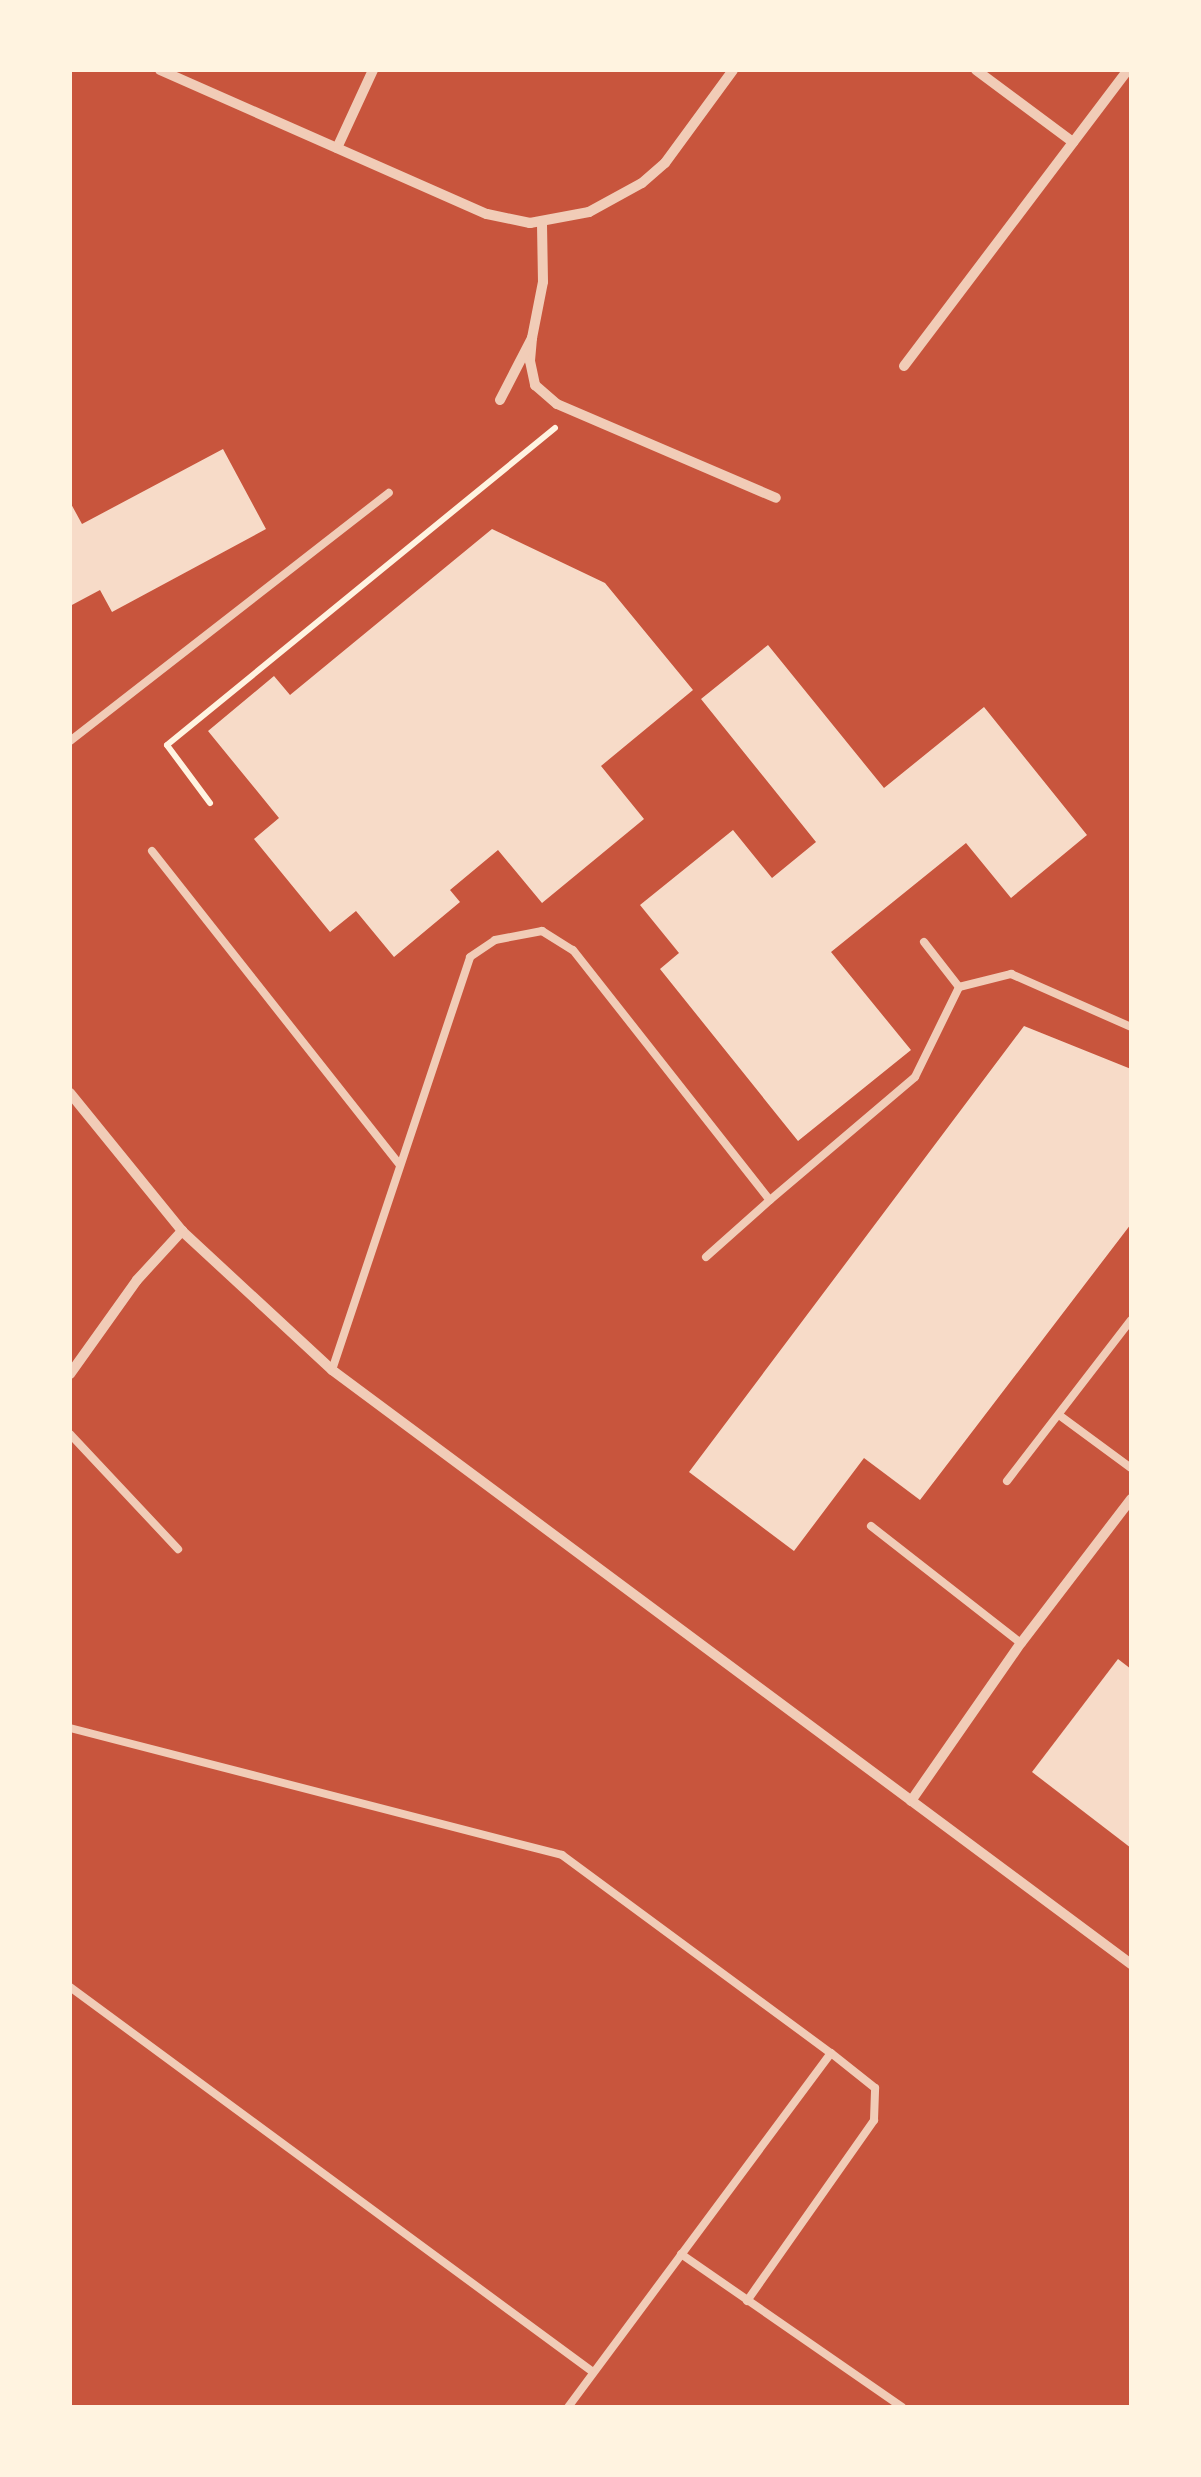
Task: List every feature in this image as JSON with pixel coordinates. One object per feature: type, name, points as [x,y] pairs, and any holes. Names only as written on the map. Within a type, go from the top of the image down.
[{"type":"street","points":[[160,70],[487,214],[542,222],[589,212],[642,183],[665,163],[733,70]]},
{"type":"street","points":[[337,148],[372,70]]},
{"type":"street","points":[[976,70],[1073,142]]},
{"type":"street","points":[[904,366],[1128,70]]},
{"type":"street","points":[[542,222],[542,282],[530,361],[535,385],[557,404],[776,498]]},
{"type":"street","points":[[500,400],[532,338]]},
{"type":"street","points":[[70,1093],[182,1231],[332,1370],[1131,1964]]},
{"type":"street","points":[[70,1374],[137,1280],[182,1231]]},
{"type":"street","points":[[911,1800],[1021,1643],[1131,1498]]},
{"type":"lane","points":[[70,741],[388,493]]},
{"type":"lane","points":[[152,850],[400,1164]]},
{"type":"lane","points":[[332,1370],[470,956],[496,940],[542,931],[573,950],[770,1200]]},
{"type":"lane","points":[[924,942],[960,987]]},
{"type":"lane","points":[[706,1257],[915,1077],[960,987],[1011,974],[1131,1027]]},
{"type":"lane","points":[[1007,1481],[1131,1320]]},
{"type":"lane","points":[[1058,1415],[1131,1468]]},
{"type":"lane","points":[[70,1434],[178,1549]]},
{"type":"lane","points":[[871,1526],[1021,1643]]},
{"type":"lane","points":[[70,1728],[562,1855],[874,2088],[874,2120],[747,2301]]},
{"type":"lane","points":[[70,1987],[592,2372]]},
{"type":"lane","points":[[568,2407],[831,2053]]},
{"type":"lane","points":[[680,2254],[902,2407]]},
{"type":"path","points":[[210,804],[166,745],[576,411]]},
{"type":"building","points":[[223,449],[266,529],[112,612],[100,590],[70,606],[70,502],[82,524]]},
{"type":"building","points":[[492,529],[605,583],[693,690],[601,766],[644,819],[542,903],[498,850],[450,890],[460,902],[394,957],[356,911],[330,932],[254,839],[279,818],[208,731],[274,676],[290,695]]},
{"type":"building","points":[[768,645],[884,788],[984,707],[1087,835],[1011,898],[966,843],[831,952],[911,1050],[798,1141],[660,969],[679,953],[640,905],[733,830],[772,878],[816,842],[701,699]]},
{"type":"building","points":[[1024,1026],[1131,1069],[1131,1224],[920,1500],[864,1458],[794,1551],[689,1472]]},
{"type":"building","points":[[1118,1659],[1131,1669],[1131,1848],[1032,1772]]}]
